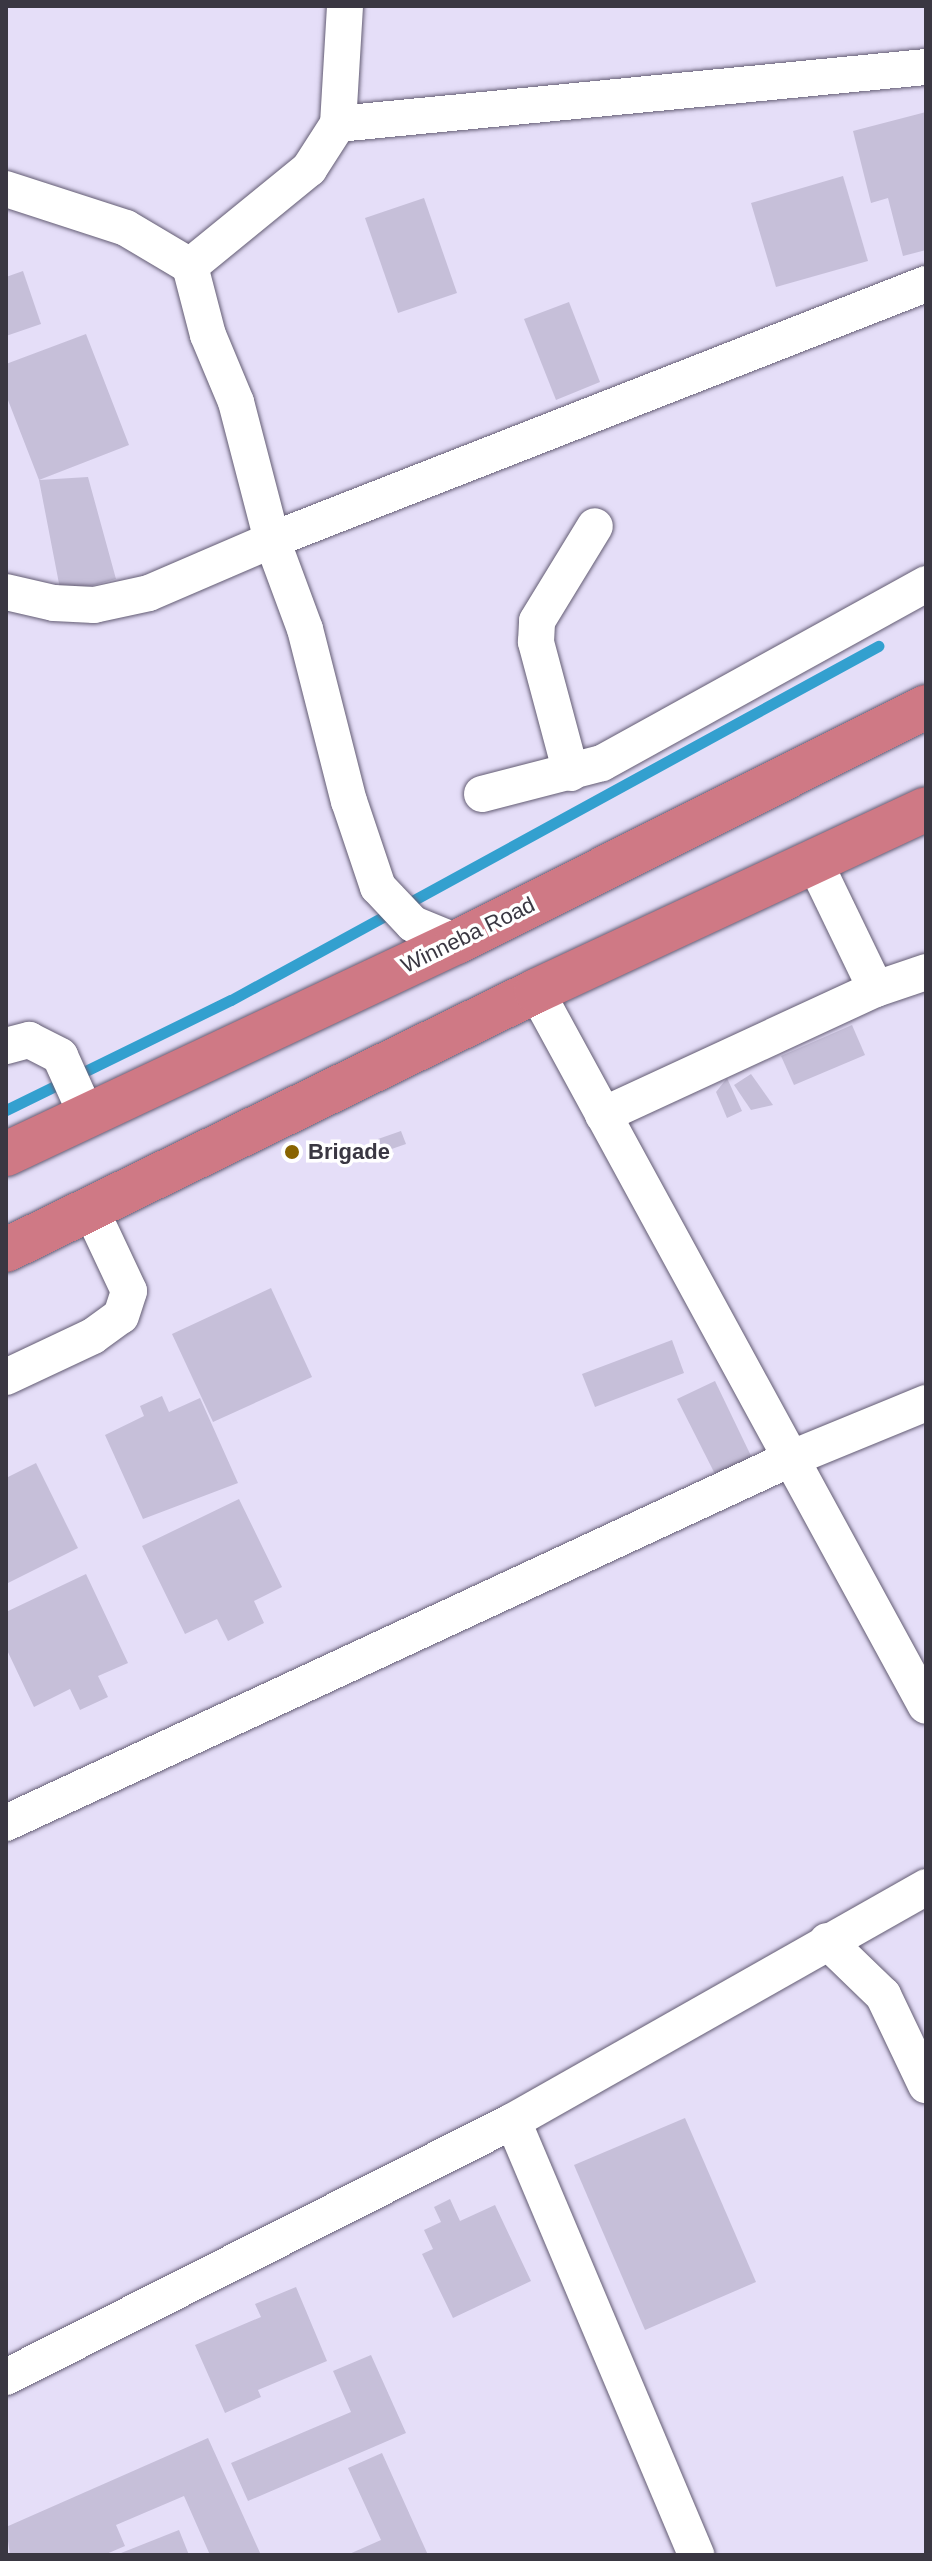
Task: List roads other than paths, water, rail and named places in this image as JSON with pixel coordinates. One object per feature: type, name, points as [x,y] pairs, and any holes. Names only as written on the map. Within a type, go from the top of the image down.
[{"type":"highway","name":"Winneba Road","points":[[6,1154],[457,942],[926,707]]},
{"type":"highway","points":[[6,1250],[536,991],[926,809]]},
{"type":"street","points":[[190,266],[309,169],[338,124],[345,6]]},
{"type":"street","points":[[338,124],[926,67]]},
{"type":"street","points":[[6,189],[126,228],[190,266],[208,335],[236,402],[272,540],[305,629],[349,801],[378,887],[413,924],[457,942]]},
{"type":"street","points":[[6,592],[54,603],[94,605],[149,593],[272,540],[926,284]]},
{"type":"street","points":[[571,773],[536,642],[537,621],[595,526]]},
{"type":"street","points":[[482,794],[571,773],[625,752],[926,584]]},
{"type":"street","points":[[814,861],[876,989]]},
{"type":"street","points":[[603,1115],[876,989],[926,972]]},
{"type":"street","points":[[536,991],[926,1706]]},
{"type":"street","points":[[6,1046],[29,1040],[60,1056],[87,1116]]},
{"type":"street","points":[[6,1377],[93,1336],[121,1316],[129,1291],[90,1208]]},
{"type":"street","points":[[6,1823],[792,1458],[926,1403]]},
{"type":"street","points":[[6,2377],[513,2121],[926,1887]]},
{"type":"street","points":[[827,1941],[883,1995],[926,2085]]},
{"type":"street","points":[[513,2121],[696,2555]]},
{"type":"waterway","points":[[6,1110],[231,1000],[878,646]]},
{"type":"place","name":"Brigade","points":[[292,1152]]}]
